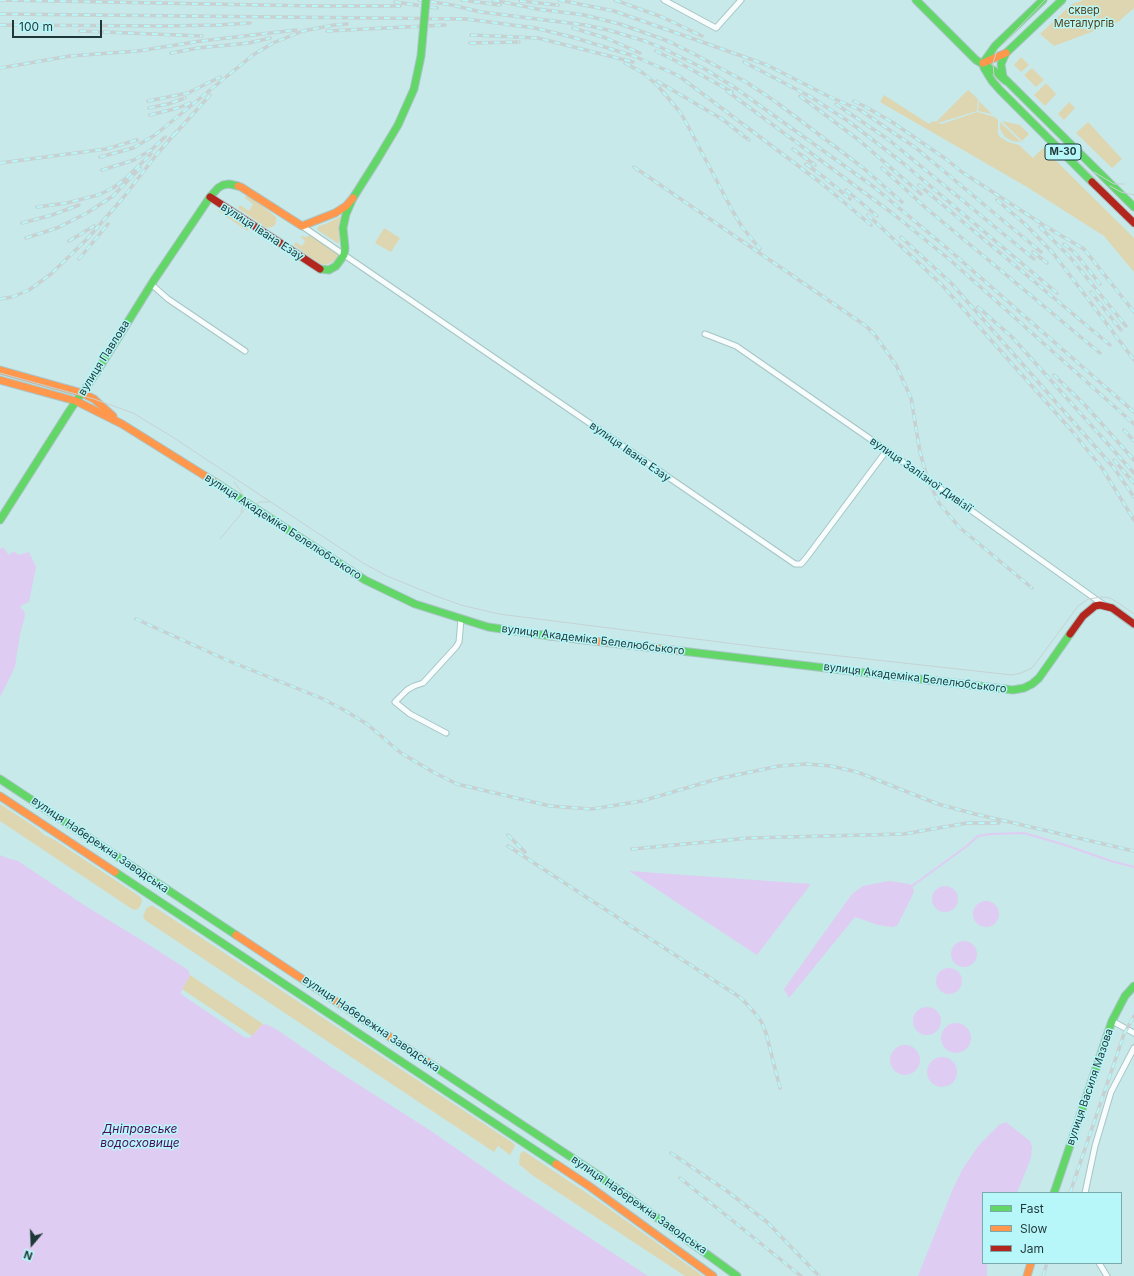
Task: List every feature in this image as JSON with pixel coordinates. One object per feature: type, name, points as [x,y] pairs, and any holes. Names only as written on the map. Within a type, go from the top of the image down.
[{"type":"main road","points":[[344,254],[345,248],[343,228],[346,214],[353,198],[398,125],[414,89],[421,56],[426,0]]},
{"type":"main road","points":[[916,0],[976,60],[983,63],[1007,82]]},
{"type":"main road","points":[[983,63],[995,46],[1043,0]]},
{"type":"main road","points":[[1007,82],[1002,71],[1003,58],[1006,53],[1059,1]]},
{"type":"main road","points":[[983,63],[1006,53]]},
{"type":"main road","name":"М-30","points":[[983,63],[988,76],[1000,90],[1134,223]]},
{"type":"main road","name":"М-30","points":[[1007,82],[1134,207]]},
{"type":"main road","name":"вулиця Івана Езау","points":[[302,226],[235,184],[223,185],[210,197],[320,269],[329,270],[333,268],[339,263],[344,254]]},
{"type":"main road","name":"вулиця Павлова","points":[[0,520],[151,284],[210,197]]},
{"type":"main road","points":[[302,226],[336,213],[346,206],[353,198]]},
{"type":"main road","name":"вулиця Академіка Белелюбського","points":[[0,370],[82,393],[94,399],[122,424]]},
{"type":"main road","name":"вулиця Академіка Белелюбського","points":[[0,380],[76,401],[122,424],[170,453],[365,580],[415,604],[488,626],[530,633],[1013,690],[1028,686],[1039,678],[1082,616],[1095,606],[1105,606]]},
{"type":"main road","name":"вулиця Залізної Дивізії","points":[[1105,606],[1118,612],[1134,624]]},
{"type":"main road","name":"вулиця Набережна Заводська","points":[[0,779],[598,1175],[737,1276]]},
{"type":"main road","name":"вулиця Набережна Заводська","points":[[0,796],[583,1182],[713,1276]]},
{"type":"main road","name":"вулиця Василя Мазова","points":[[1054,1192],[1092,1076],[1112,1021],[1125,996],[1134,986]]},
{"type":"main road","points":[[1026,1276],[1031,1264]]},
{"type":"street","points":[[664,0],[716,28],[741,0]]},
{"type":"street","name":"вулиця Івана Езау","points":[[302,226],[709,506],[796,564],[801,564],[807,557],[886,450]]},
{"type":"street","points":[[151,284],[168,299],[245,351]]},
{"type":"street","name":"вулиця Залізної Дивізії","points":[[705,334],[736,346],[886,450],[1105,606]]},
{"type":"street","points":[[446,733],[410,714],[394,702],[407,690],[423,683],[456,647],[461,619]]},
{"type":"street","points":[[1112,1021],[1132,1032],[1134,1037]]},
{"type":"street","points":[[1085,1192],[1095,1146],[1112,1092],[1134,1048]]},
{"type":"street","points":[[1100,1264],[1107,1276]]},
{"type":"green space","name":"сквер Металургів","points":[[1084,0],[1134,0],[1134,8],[1118,22],[1054,46],[1040,34],[1072,4]]},
{"type":"green space","points":[[1021,57],[1029,65],[1021,72],[1014,65]]},
{"type":"green space","points":[[1032,68],[1044,80],[1036,87],[1024,75]]},
{"type":"green space","points":[[1046,83],[1056,94],[1045,106],[1034,95]]},
{"type":"green space","points":[[968,90],[978,99],[977,111],[938,123],[942,124],[977,112],[995,117],[998,120],[998,134],[1000,137],[1008,142],[1019,145],[1033,158],[1043,148],[1134,238],[1134,272],[1104,236],[1027,187],[880,102],[884,95],[929,124],[933,121],[936,122]]},
{"type":"green space","points":[[979,101],[992,114],[978,111]]},
{"type":"green space","points":[[1069,102],[1075,108],[1064,120],[1058,114]]},
{"type":"green space","points":[[1002,121],[1020,125],[1029,134],[1022,141]]},
{"type":"green space","points":[[1000,122],[1021,142],[1012,141],[1005,137],[1000,129]]},
{"type":"green space","points":[[1088,122],[1122,159],[1112,168],[1076,133]]},
{"type":"green space","points":[[247,195],[276,217],[276,223],[274,226],[269,228],[265,227],[238,208],[240,205],[249,211],[253,204],[245,198]]},
{"type":"green space","points":[[217,210],[225,212],[249,228],[247,231]]},
{"type":"green space","points":[[341,216],[339,226],[339,244],[317,229],[319,226]]},
{"type":"green space","points":[[384,228],[400,238],[391,252],[375,243]]},
{"type":"green space","points":[[311,235],[338,253],[339,255],[334,261],[326,265],[318,263],[294,245],[296,242],[302,246],[305,241],[300,236],[306,237]]},
{"type":"green space","points":[[0,804],[38,829],[44,835],[53,839],[139,896],[142,902],[139,908],[136,910],[132,909],[0,821]]},
{"type":"green space","points":[[150,906],[153,906],[513,1143],[515,1146],[510,1155],[498,1146],[494,1152],[145,920],[143,915]]},
{"type":"green space","points":[[190,975],[263,1024],[252,1036],[182,989]]},
{"type":"green space","points":[[522,1151],[600,1202],[703,1276],[685,1276],[532,1175],[519,1164]]},
{"type":"water","points":[[3,547],[9,555],[14,551],[18,555],[29,552],[36,567],[29,602],[20,607],[24,611],[25,616],[20,634],[15,667],[0,697],[0,549]]},
{"type":"water","name":"Дніпровське водосховище","points":[[0,855],[18,861],[84,905],[188,970],[190,975],[181,994],[244,1037],[250,1038],[263,1024],[276,1029],[331,1067],[431,1131],[506,1183],[648,1276],[0,1276]]},
{"type":"water","points":[[629,871],[811,884],[757,955]]},
{"type":"water","points":[[889,881],[910,884],[914,892],[897,926],[892,927],[878,925],[855,917],[789,998],[784,989],[852,894],[863,886]]},
{"type":"water","points":[[945,886],[954,890],[958,899],[954,908],[945,912],[936,908],[932,899],[936,890]]},
{"type":"water","points":[[986,901],[995,905],[999,914],[995,923],[986,927],[977,923],[973,914],[977,905]]},
{"type":"water","points":[[964,941],[973,945],[977,954],[973,963],[964,967],[955,963],[951,954],[955,945]]},
{"type":"water","points":[[949,968],[958,972],[962,981],[958,990],[949,994],[940,990],[936,981],[940,972]]},
{"type":"water","points":[[927,1007],[937,1011],[941,1021],[937,1031],[927,1035],[917,1031],[913,1021],[917,1011]]},
{"type":"water","points":[[956,1023],[967,1027],[971,1038],[967,1049],[956,1053],[945,1049],[941,1038],[945,1027]]},
{"type":"water","points":[[905,1045],[916,1049],[920,1060],[916,1071],[905,1075],[894,1071],[890,1060],[894,1049]]},
{"type":"water","points":[[942,1057],[953,1061],[957,1072],[953,1083],[942,1087],[931,1083],[927,1072],[931,1061]]},
{"type":"water","points":[[1006,1122],[1030,1141],[1032,1147],[1031,1158],[1017,1192],[982,1192],[982,1264],[987,1264],[987,1276],[918,1276],[962,1170],[979,1145],[999,1125]]},
{"type":"waterway","points":[[912,886],[967,846],[978,836],[991,834],[1024,833],[1134,867]]},
{"type":"tram line","points":[[1045,0],[997,50],[993,63],[994,75],[1003,87],[1134,217]]},
{"type":"tram line","points":[[1094,172],[1114,184],[1124,184]]},
{"type":"tram line","points":[[1110,186],[1121,192],[1134,195]]},
{"type":"tram line","points":[[0,373],[94,399],[133,413],[171,436],[363,563],[387,576],[436,596],[461,605],[499,614],[759,647],[1012,675],[1032,668],[1078,606],[1088,599],[1102,597],[1110,598],[1134,614]]},
{"type":"tram line","points":[[234,482],[243,496],[241,512]]},
{"type":"tram line","points":[[220,539],[246,508],[260,502],[269,502]]},
{"type":"railway","points":[[0,0],[315,6],[400,6]]},
{"type":"railway","points":[[419,0],[452,5],[481,12],[585,25],[608,30],[645,41],[705,69],[734,87],[874,187],[948,249],[1134,412]]},
{"type":"railway","points":[[462,0],[500,5]]},
{"type":"railway","points":[[493,0],[537,9],[584,15],[620,24],[668,41],[746,82],[776,102],[862,167],[902,202]]},
{"type":"railway","points":[[559,0],[614,11],[767,65],[828,96],[860,110],[916,148],[1041,252]]},
{"type":"railway","points":[[615,0],[662,17],[702,36]]},
{"type":"railway","points":[[520,1],[558,5]]},
{"type":"railway","points":[[395,2],[437,8]]},
{"type":"railway","points":[[0,14],[466,19],[535,28],[572,37],[634,56],[679,76],[821,183],[871,225]]},
{"type":"railway","points":[[0,25],[163,26],[250,23]]},
{"type":"railway","points":[[100,157],[133,148],[155,135],[253,55],[273,43],[303,31],[347,24]]},
{"type":"railway","points":[[327,31],[445,25]]},
{"type":"railway","points":[[573,28],[606,38],[640,53]]},
{"type":"railway","points":[[0,68],[70,56],[138,51],[201,41],[296,30]]},
{"type":"railway","points":[[80,31],[202,36]]},
{"type":"railway","points":[[471,35],[538,38],[633,62]]},
{"type":"railway","points":[[171,53],[198,48],[249,43],[270,38]]},
{"type":"railway","points":[[470,43],[519,42]]},
{"type":"railway","points":[[656,51],[732,92]]},
{"type":"railway","points":[[744,62],[811,97],[851,123],[904,164],[1057,293]]},
{"type":"railway","points":[[625,63],[643,73],[657,85],[680,112],[732,210],[742,227],[760,249]]},
{"type":"railway","points":[[148,101],[188,93],[220,77]]},
{"type":"railway","points":[[657,81],[722,119],[749,140]]},
{"type":"railway","points":[[727,91],[892,213],[949,259],[1134,424]]},
{"type":"railway","points":[[174,135],[210,95]]},
{"type":"railway","points":[[800,96],[860,141],[921,194]]},
{"type":"railway","points":[[149,108],[168,104],[185,98]]},
{"type":"railway","points":[[854,101],[892,122],[946,159],[962,172],[1045,226],[1084,249],[1134,312]]},
{"type":"railway","points":[[150,115],[178,108],[190,103]]},
{"type":"railway","points":[[836,104],[889,140],[1034,259]]},
{"type":"railway","points":[[0,299],[12,297],[29,290],[51,274],[88,238],[123,198],[177,131]]},
{"type":"railway","points":[[102,170],[134,160],[151,150],[165,137]]},
{"type":"railway","points":[[0,163],[106,149],[137,140]]},
{"type":"railway","points":[[793,149],[815,165]]},
{"type":"railway","points":[[37,207],[67,203],[98,195],[113,188],[125,179],[151,154]]},
{"type":"railway","points":[[806,164],[850,199]]},
{"type":"railway","points":[[634,167],[866,326],[875,335],[896,365],[911,398],[920,452],[928,480],[939,503],[959,527],[1032,588]]},
{"type":"railway","points":[[26,238],[57,228],[87,213],[113,196],[140,168]]},
{"type":"railway","points":[[882,168],[926,208],[1100,353]]},
{"type":"railway","points":[[919,185],[1110,345]]},
{"type":"railway","points":[[846,190],[877,216]]},
{"type":"railway","points":[[997,200],[1026,225],[1053,253],[1134,360]]},
{"type":"railway","points":[[22,223],[52,215],[79,205]]},
{"type":"railway","points":[[868,215],[942,285],[1071,430],[1102,468],[1134,520]]},
{"type":"railway","points":[[79,259],[108,224]]},
{"type":"railway","points":[[69,241],[94,226]]},
{"type":"railway","points":[[1040,227],[1070,257],[1126,326]]},
{"type":"railway","points":[[901,237],[951,283],[1114,468],[1134,497]]},
{"type":"railway","points":[[1064,244],[1075,253],[1100,284]]},
{"type":"railway","points":[[1033,252],[1047,263]]},
{"type":"railway","points":[[1091,292],[1121,330]]},
{"type":"railway","points":[[978,307],[1012,337],[1134,473]]},
{"type":"railway","points":[[1054,375],[1085,405],[1134,460]]},
{"type":"railway","points":[[1124,430],[1134,441]]},
{"type":"railway","points":[[1114,460],[1134,483]]},
{"type":"railway","points":[[136,619],[229,661],[321,698],[367,724],[401,753],[457,784],[550,806],[592,809],[642,801],[717,779],[779,766],[806,764],[831,766],[857,772],[938,804],[1134,851]]},
{"type":"railway","points":[[632,849],[749,838],[904,834],[967,823],[999,823]]},
{"type":"railway","points":[[508,835],[525,852]]},
{"type":"railway","points":[[508,846],[741,998],[761,1021],[766,1033],[780,1088]]},
{"type":"railway","points":[[1070,1192],[1124,1034],[1134,1016]]},
{"type":"railway","points":[[671,1153],[727,1191],[767,1222],[819,1276]]},
{"type":"railway","points":[[680,1178],[801,1276]]},
{"type":"railway","points":[[1043,1276],[1047,1264]]},
{"type":"traffic: fast","points":[[377,160],[398,125],[414,89],[421,56],[426,0]]},
{"type":"traffic: fast","points":[[916,0],[976,60],[993,70],[1006,81]]},
{"type":"traffic: fast","points":[[1043,0],[995,46],[983,63],[984,68],[1000,90],[1092,182]]},
{"type":"traffic: fast","points":[[1062,0],[1006,53],[1001,64],[1003,77],[1134,207]]},
{"type":"traffic: fast","points":[[320,269],[329,270],[336,266],[344,255],[345,248],[343,228],[346,214],[353,198],[377,160]]},
{"type":"traffic: fast","points":[[0,520],[70,410],[96,373],[154,280],[210,197],[223,185],[229,184],[238,186]]},
{"type":"traffic: fast","points":[[218,484],[365,580],[415,604],[488,627],[550,636]]},
{"type":"traffic: fast","points":[[681,651],[1013,690],[1024,688],[1039,678],[1070,634]]},
{"type":"traffic: fast","points":[[0,779],[236,935]]},
{"type":"traffic: fast","points":[[115,872],[556,1164]]},
{"type":"traffic: fast","points":[[1054,1192],[1112,1021],[1125,996],[1134,986]]},
{"type":"traffic: fast","points":[[432,1065],[598,1175],[737,1276]]},
{"type":"traffic: slow","points":[[983,63],[1006,53]]},
{"type":"traffic: slow","points":[[238,186],[302,226],[335,213],[346,206],[353,198]]},
{"type":"traffic: slow","points":[[0,370],[82,393],[94,399],[113,416]]},
{"type":"traffic: slow","points":[[0,380],[76,401],[122,424],[218,484]]},
{"type":"traffic: slow","points":[[550,636],[681,651]]},
{"type":"traffic: slow","points":[[0,796],[115,872]]},
{"type":"traffic: slow","points":[[236,935],[432,1065]]},
{"type":"traffic: slow","points":[[556,1164],[589,1186],[713,1276]]},
{"type":"traffic: slow","points":[[1027,1276],[1031,1264]]},
{"type":"traffic: jam","points":[[1092,182],[1134,223]]},
{"type":"traffic: jam","points":[[210,197],[320,269]]},
{"type":"traffic: jam","points":[[1070,634],[1083,616],[1095,606],[1100,605],[1112,608],[1134,624]]}]
